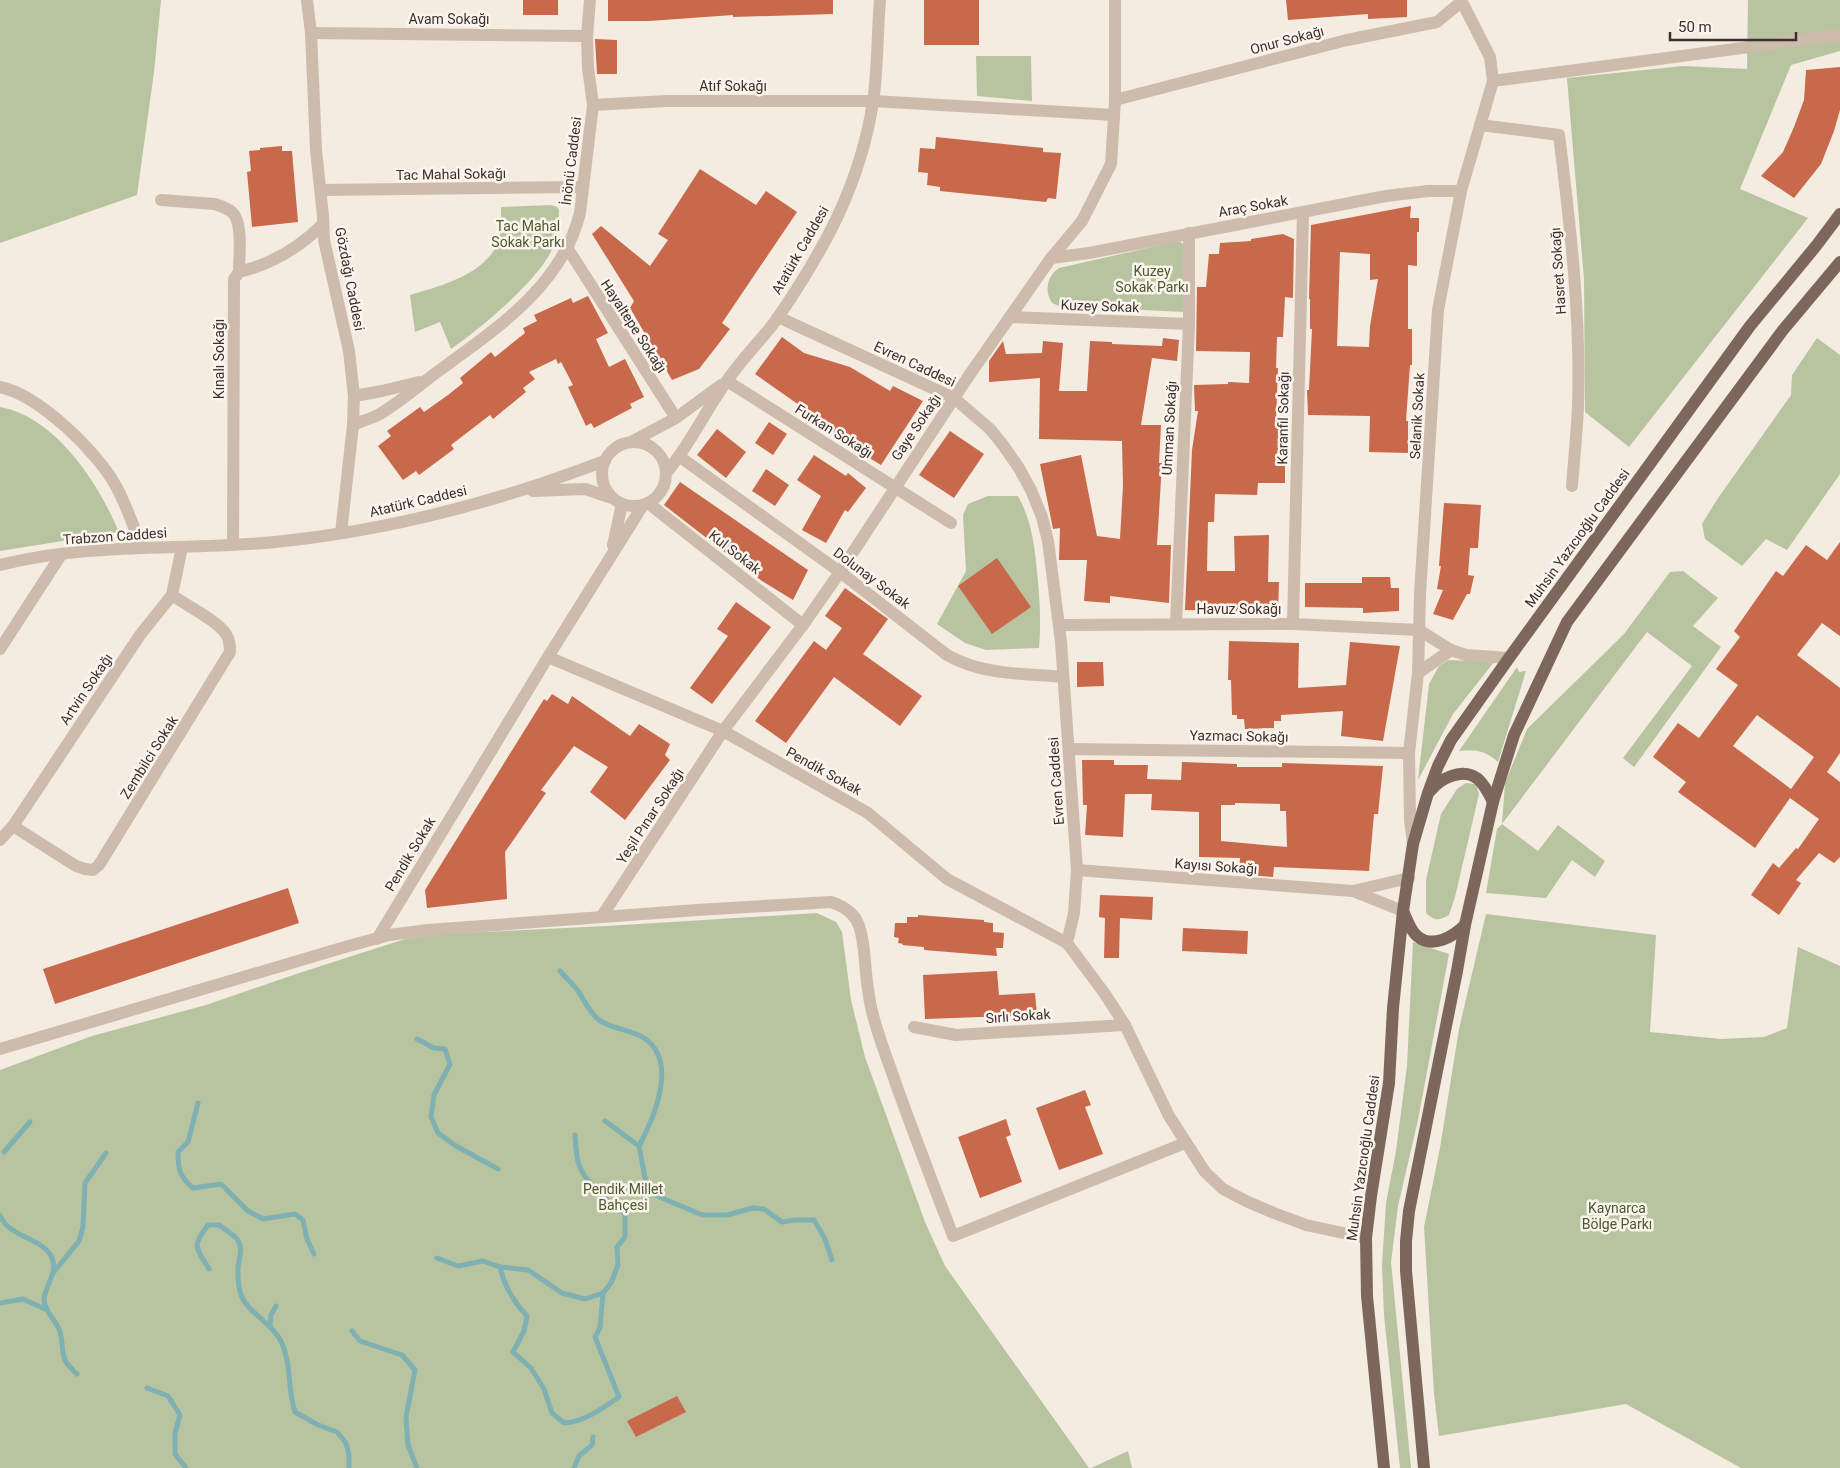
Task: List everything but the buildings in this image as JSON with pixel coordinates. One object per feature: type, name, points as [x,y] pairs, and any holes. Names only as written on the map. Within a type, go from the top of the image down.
[{"type":"main road","name":"Muhsin Yazıcıoğlu Caddesi","points":[[1384,1468],[1367,1296],[1366,1238],[1389,1083],[1393,1008],[1403,911],[1413,844],[1428,793],[1438,766],[1451,740],[1509,658],[1750,326],[1840,214]]},
{"type":"main road","points":[[1424,1468],[1406,1271],[1406,1241],[1411,1202],[1465,925],[1493,802],[1514,735],[1566,622],[1783,330],[1840,262]]},
{"type":"main road","points":[[1428,793],[1436,784],[1450,776],[1470,775],[1477,778],[1483,784],[1493,802]]},
{"type":"main road","points":[[1403,911],[1412,930],[1423,939],[1432,941],[1443,940],[1465,925]]},
{"type":"street","name":"Gözdağı Caddesi","points":[[307,0],[311,33],[316,150],[324,240],[349,351],[354,396],[353,425],[341,533]]},
{"type":"street","name":"İnönü Caddesi","points":[[353,425],[379,414],[499,325],[527,302],[553,271],[568,249],[576,231],[580,213],[593,105],[588,68],[587,36],[590,0]]},
{"type":"street","name":"Atatürk Caddesi","points":[[666,473],[680,457],[727,381],[778,317],[827,238],[841,210],[858,168],[873,101],[880,0]]},
{"type":"street","name":"Gaye Sokağı","points":[[723,732],[840,572],[954,398],[1051,258],[1082,221],[1111,164],[1115,100],[1115,0]]},
{"type":"street","name":"Onur Sokağı","points":[[1115,100],[1347,40],[1437,22],[1461,1]]},
{"type":"street","name":"Selanik Sokak","points":[[1413,844],[1410,820],[1409,753],[1418,673],[1438,310],[1461,191],[1493,81],[1490,57],[1461,1]]},
{"type":"street","name":"Avam Sokağı","points":[[311,33],[587,36]]},
{"type":"street","points":[[1493,81],[1840,35]]},
{"type":"street","name":"Atıf Sokağı","points":[[593,105],[667,101],[873,101]]},
{"type":"street","points":[[873,101],[1114,115]]},
{"type":"street","name":"Hasret Sokağı","points":[[1480,125],[1559,135],[1570,224],[1577,337],[1578,405],[1572,486]]},
{"type":"street","name":"Tac Mahal Sokağı","points":[[321,190],[583,187]]},
{"type":"street","name":"Araç Sokak","points":[[1051,258],[1089,253],[1386,196],[1428,191],[1461,191]]},
{"type":"street","name":"Kınalı Sokağı","points":[[161,200],[215,204],[233,213],[237,223],[239,234],[239,272],[234,279],[233,545]]},
{"type":"street","name":"Karanfil Sokağı","points":[[1293,624],[1303,212]]},
{"type":"street","points":[[239,272],[259,267],[276,259],[309,238],[323,224]]},
{"type":"street","name":"Umman Sokağı","points":[[1176,624],[1189,324],[1189,233]]},
{"type":"street","name":"Hayaltepe Sokağı","points":[[568,249],[676,418]]},
{"type":"street","name":"Evren Caddesi","points":[[778,317],[954,398],[990,429],[1019,468],[1031,490],[1042,517],[1048,541],[1060,625],[1077,870],[1074,913],[1067,943]]},
{"type":"street","name":"Kuzey Sokak","points":[[1010,317],[1189,324]]},
{"type":"street","points":[[354,396],[426,380]]},
{"type":"street","name":"Atatürk Caddesi","points":[[631,442],[676,418],[727,381]]},
{"type":"street","name":"Furkan Sokağı","points":[[727,381],[951,523]]},
{"type":"street","points":[[0,387],[14,392],[44,408],[89,450],[116,487],[142,548]]},
{"type":"street","points":[[513,493],[585,488],[617,501],[632,506],[645,504],[660,494],[665,484],[666,473],[664,463],[655,450],[640,442],[631,442],[616,448],[605,461],[602,469],[602,480],[606,490],[617,501]]},
{"type":"street","name":"Dolunay Sokak","points":[[680,457],[840,572],[947,655],[962,663],[988,671],[1063,676]]},
{"type":"street","name":"Atatürk Caddesi","points":[[233,545],[341,533],[457,508],[513,493],[605,461]]},
{"type":"street","name":"Pendik Sokak","points":[[610,557],[617,501]]},
{"type":"street","name":"Pendik Sokak","points":[[377,939],[548,657],[645,504]]},
{"type":"street","name":"Kul Sokak","points":[[645,504],[803,625]]},
{"type":"street","name":"Trabzon Caddesi","points":[[0,565],[31,558],[98,550],[233,545]]},
{"type":"street","name":"Artvin Sokağı","points":[[0,840],[13,826],[140,635],[172,595],[182,547]]},
{"type":"street","points":[[0,649],[61,555]]},
{"type":"street","name":"Zembilci Sokak","points":[[13,826],[76,866],[93,870],[99,865],[230,652],[227,634],[219,626],[172,595]]},
{"type":"street","name":"Havuz Sokağı","points":[[1060,625],[1293,624],[1419,630]]},
{"type":"street","points":[[1419,630],[1451,650],[1474,656],[1509,658]]},
{"type":"street","points":[[1418,673],[1451,650]]},
{"type":"street","name":"Pendik Sokak","points":[[548,657],[723,732],[868,813],[947,879],[1067,943]]},
{"type":"street","name":"Yeşil Pınar Sokağı","points":[[602,916],[723,732]]},
{"type":"street","name":"Yazmacı Sokağı","points":[[1069,749],[1409,753]]},
{"type":"street","name":"Kayısı Sokağı","points":[[1077,870],[1353,891]]},
{"type":"street","points":[[1353,891],[1409,878]]},
{"type":"street","points":[[1353,891],[1403,911]]},
{"type":"street","points":[[0,1049],[377,939],[428,930],[602,916],[832,902],[851,912],[858,921],[861,931],[868,991],[878,1033],[953,1236],[1186,1143]]},
{"type":"street","points":[[1067,943],[1105,994],[1125,1025],[1160,1099],[1205,1172],[1223,1189],[1248,1202],[1306,1225],[1366,1238]]},
{"type":"street","name":"Sırlı Sokak","points":[[914,1027],[956,1035],[1125,1025]]},
{"type":"green space","points":[[0,0],[161,0],[154,72],[137,195],[0,243]]},
{"type":"green space","points":[[1748,0],[1840,0],[1840,51],[1791,65],[1740,189],[1808,218],[1629,447],[1585,412],[1584,279],[1567,78],[1683,66],[1747,69]]},
{"type":"green space","points":[[976,56],[1031,56],[1032,101],[977,96]]},
{"type":"green space","name":"Tac Mahal Sokak Parkı","points":[[551,205],[559,210],[558,228],[554,245],[537,272],[509,302],[451,349],[440,322],[415,332],[410,295],[460,278],[483,263],[492,253],[498,242],[501,225],[501,207]]},
{"type":"green space","name":"Kuzey Sokak Parkı","points":[[1181,242],[1183,244],[1185,312],[1059,306],[1052,303],[1048,294],[1049,279],[1059,268]]},
{"type":"green space","points":[[1817,338],[1840,355],[1840,474],[1787,550],[1766,539],[1742,566],[1705,539],[1702,524],[1716,501],[1791,395],[1792,375]]},
{"type":"green space","points":[[0,407],[20,413],[39,424],[57,438],[87,474],[119,532],[0,551]]},
{"type":"green space","points":[[988,496],[1018,496],[1027,516],[1034,548],[1038,582],[1039,648],[986,650],[965,643],[937,624],[966,571],[963,515],[968,504]]},
{"type":"green space","points":[[1683,571],[1718,598],[1693,626],[1721,647],[1634,767],[1623,758],[1692,666],[1647,632],[1502,824],[1505,783],[1527,729],[1624,634],[1670,572]]},
{"type":"green space","points":[[1448,660],[1494,662],[1453,714],[1418,780],[1429,684],[1439,666]]},
{"type":"green space","points":[[1517,667],[1519,672],[1526,671],[1498,762],[1489,755],[1480,752],[1470,750],[1459,751]]},
{"type":"green space","points":[[1466,783],[1476,784],[1479,794],[1455,897],[1449,915],[1434,919],[1426,913],[1426,880],[1441,814],[1457,789]]},
{"type":"green space","points":[[1502,824],[1538,851],[1558,825],[1605,861],[1595,877],[1572,860],[1546,898],[1486,893],[1497,829]]},
{"type":"green space","name":"Pendik Millet Bahçesi","points":[[817,913],[836,922],[842,932],[851,1000],[865,1057],[925,1222],[945,1266],[1089,1468],[0,1468],[0,1070],[92,1036],[206,1005],[405,939],[440,934]]},
{"type":"green space","name":"Kaynarca Bölge Parkı","points":[[1486,914],[1656,935],[1650,1032],[1721,1039],[1764,1037],[1787,1028],[1798,947],[1840,966],[1840,1468],[1741,1468],[1626,1404],[1439,1436],[1434,1394],[1424,1227],[1440,1148],[1459,1029]]},
{"type":"green space","points":[[1413,942],[1449,954],[1418,1120],[1398,1206],[1391,1262],[1411,1468],[1400,1468],[1384,1315],[1382,1265],[1386,1203],[1396,1151],[1407,1066]]},
{"type":"green space","points":[[1128,1451],[1132,1468],[1091,1468]]},
{"type":"waterway","points":[[560,971],[576,988],[589,1009],[598,1019],[608,1025],[644,1038],[654,1048],[660,1061],[662,1075],[660,1090],[651,1121],[639,1146]]},
{"type":"waterway","points":[[417,1039],[434,1048],[445,1049],[450,1064],[434,1095],[431,1117],[438,1133],[456,1146],[498,1169]]},
{"type":"waterway","points":[[198,1103],[188,1142],[178,1152],[179,1168],[185,1180],[193,1188],[221,1184],[248,1211],[263,1219],[295,1214],[303,1220],[307,1239],[314,1254]]},
{"type":"waterway","points":[[605,1121],[639,1146],[646,1183],[655,1195],[702,1215],[727,1215],[753,1208],[764,1209],[782,1222],[814,1220],[825,1239],[832,1260]]},
{"type":"waterway","points":[[4,1152],[30,1122]]},
{"type":"waterway","points":[[500,1267],[510,1293],[527,1316],[524,1331],[513,1352],[531,1368],[544,1389],[552,1413],[564,1423],[572,1422],[593,1414],[619,1397],[595,1337],[600,1328],[603,1293],[611,1283],[618,1265],[617,1247],[625,1237],[625,1214],[597,1190],[583,1173],[578,1160],[575,1135]]},
{"type":"waterway","points":[[53,1273],[79,1241],[83,1227],[85,1183],[106,1153]]},
{"type":"waterway","points":[[0,1215],[10,1228],[34,1241],[48,1251],[52,1258],[54,1268],[45,1293],[44,1302],[59,1329],[65,1360],[77,1374]]},
{"type":"waterway","points":[[209,1269],[198,1251],[197,1243],[208,1225],[219,1225],[233,1235],[239,1243],[241,1251],[238,1280],[240,1293],[244,1301],[272,1328],[281,1341],[287,1358],[295,1412],[318,1425],[337,1432],[346,1443],[349,1455],[349,1468]]},
{"type":"waterway","points":[[437,1258],[458,1266],[483,1261],[500,1267],[528,1270],[562,1293],[585,1299],[603,1293]]},
{"type":"waterway","points":[[0,1303],[23,1299],[47,1310]]},
{"type":"waterway","points":[[270,1326],[271,1315],[276,1306]]},
{"type":"waterway","points":[[352,1331],[360,1341],[402,1355],[415,1370],[406,1417],[408,1445],[417,1468]]},
{"type":"waterway","points":[[147,1388],[168,1396],[180,1415],[175,1433],[175,1454],[186,1468]]},
{"type":"waterway","points":[[574,1468],[579,1456],[592,1445],[593,1437]]}]
